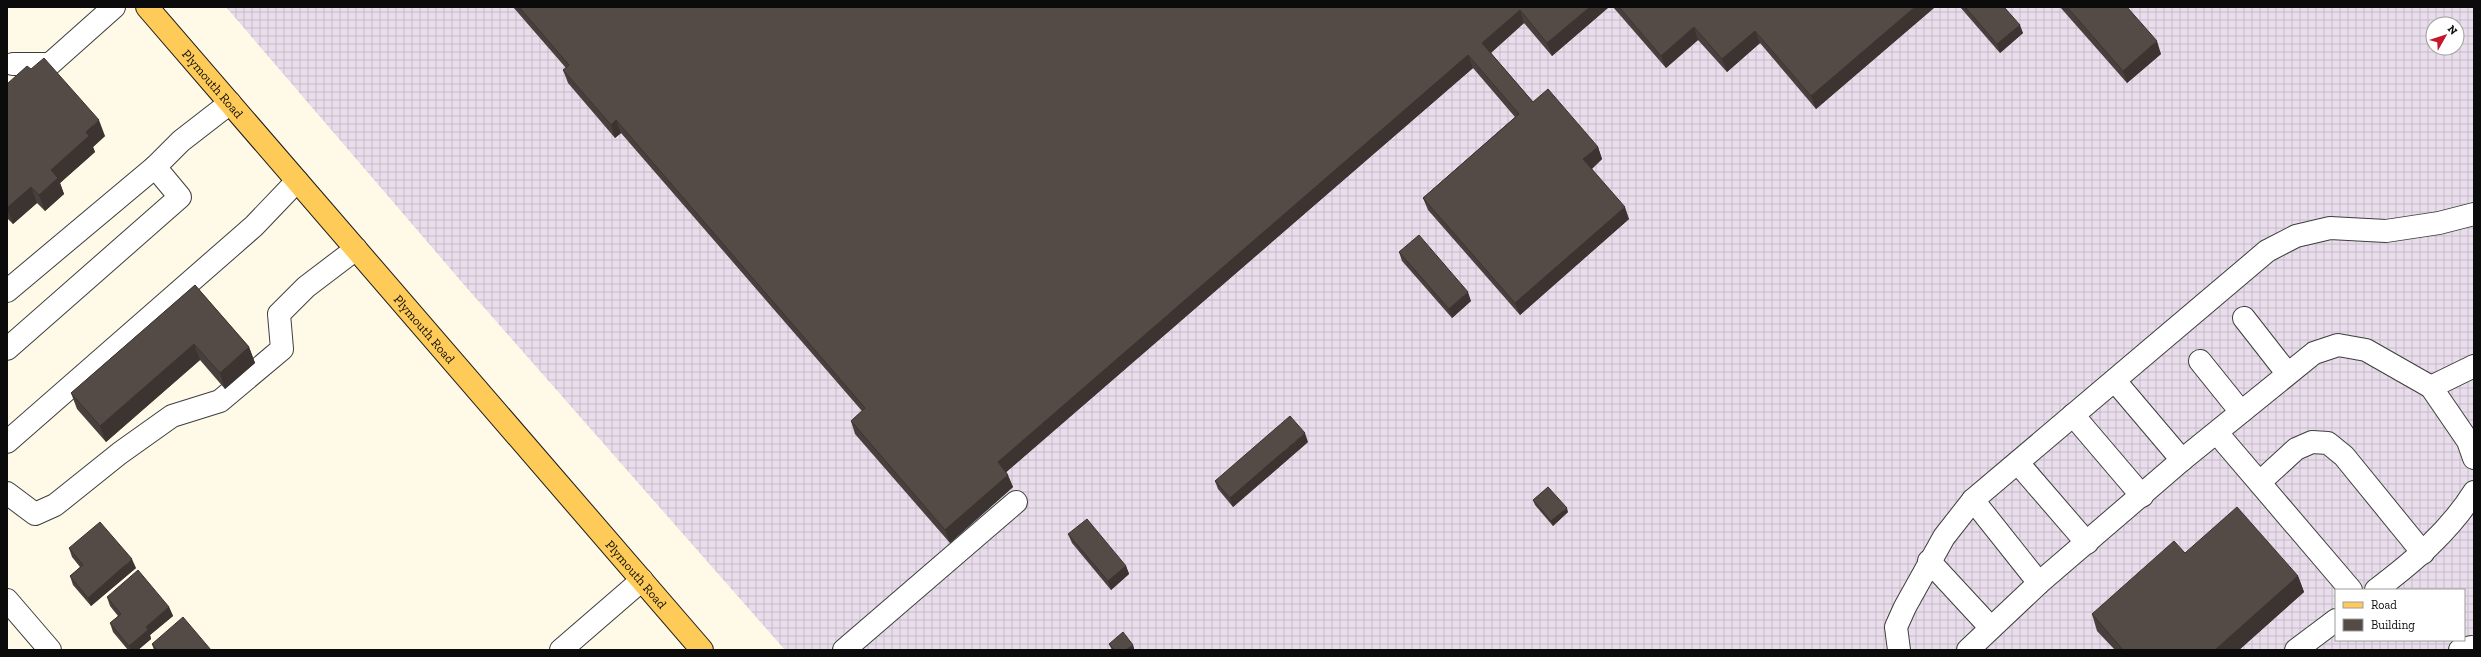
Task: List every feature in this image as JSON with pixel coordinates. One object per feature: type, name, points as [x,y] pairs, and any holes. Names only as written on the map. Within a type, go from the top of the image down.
[{"type":"main road","name":"Plymouth Road","points":[[147,7],[702,650]]},
{"type":"street","points":[[9,63],[50,64],[114,7]]},
{"type":"street","points":[[7,291],[155,167],[181,141],[230,103]]},
{"type":"street","points":[[7,350],[180,197],[155,167]]},
{"type":"street","points":[[7,442],[254,226],[297,181]]},
{"type":"street","points":[[1899,650],[1896,627],[1929,561],[1973,500],[2267,251],[2296,236],[2330,228],[2386,231],[2439,223],[2474,214]]},
{"type":"street","points":[[7,493],[35,514],[55,505],[120,453],[172,416],[220,401],[282,349],[279,314],[306,287],[356,249]]},
{"type":"street","points":[[2244,318],[2287,373]]},
{"type":"street","points":[[1968,650],[2039,583],[2142,496],[2182,460],[2217,433],[2287,373],[2314,353],[2338,346],[2366,350],[2431,387],[2468,441],[2474,458]]},
{"type":"street","points":[[2200,361],[2242,412]]},
{"type":"street","points":[[2431,387],[2474,366]]},
{"type":"street","points":[[2115,381],[2182,460]]},
{"type":"street","points":[[2073,415],[2142,496]]},
{"type":"street","points":[[2217,433],[2350,589]]},
{"type":"street","points":[[2260,482],[2296,448],[2312,442],[2328,443],[2344,456],[2423,553]]},
{"type":"street","points":[[2018,463],[2087,543]]},
{"type":"street","points":[[2377,589],[2423,553],[2461,512],[2474,492]]},
{"type":"street","points":[[1973,500],[2039,583]]},
{"type":"street","points":[[844,650],[1016,502]]},
{"type":"street","points":[[1929,561],[1991,628]]},
{"type":"street","points":[[561,650],[642,580]]},
{"type":"street","points":[[7,600],[50,650]]},
{"type":"street","points":[[2296,650],[2335,621]]},
{"type":"shaded area","points":[[226,7],[2474,7],[2474,650],[785,650],[466,287]]},
{"type":"building","points":[[519,7],[1590,7],[1547,43],[1520,10],[1482,43],[1533,102],[1548,89],[1598,147],[1583,159],[1625,207],[1515,303],[1423,198],[1519,114],[1468,55],[998,462],[1008,475],[945,530],[851,421],[865,408],[616,120],[611,125],[563,70],[569,65]]},
{"type":"building","points":[[1619,7],[1915,7],[1811,96],[1755,31],[1722,59],[1694,27],[1661,56]]},
{"type":"building","points":[[1965,7],[2004,7],[2020,25],[1997,44]]},
{"type":"building","points":[[2067,7],[2127,7],[2157,41],[2123,71]]},
{"type":"building","points":[[44,58],[99,120],[86,132],[89,136],[51,170],[58,178],[39,195],[31,187],[7,208],[7,84],[27,66],[31,69]]},
{"type":"building","points":[[1419,235],[1468,292],[1449,309],[1399,252]]},
{"type":"building","points":[[195,285],[249,347],[220,373],[194,344],[100,426],[71,393]]},
{"type":"building","points":[[1290,416],[1305,433],[1230,498],[1215,481]]},
{"type":"building","points":[[1548,487],[1567,508],[1551,521],[1533,500]]},
{"type":"building","points":[[2237,507],[2298,576],[2215,650],[2123,650],[2092,614],[2174,541],[2185,553]]},
{"type":"building","points":[[1087,519],[1126,566],[1108,581],[1068,534]]},
{"type":"building","points":[[100,522],[132,559],[88,598],[70,576],[83,565],[69,548]]},
{"type":"building","points":[[138,570],[169,607],[146,627],[148,630],[129,646],[110,623],[121,614],[107,597]]},
{"type":"building","points":[[183,617],[211,650],[157,650],[152,644]]},
{"type":"building","points":[[1123,632],[1133,645],[1126,650],[1114,650],[1109,644]]}]
